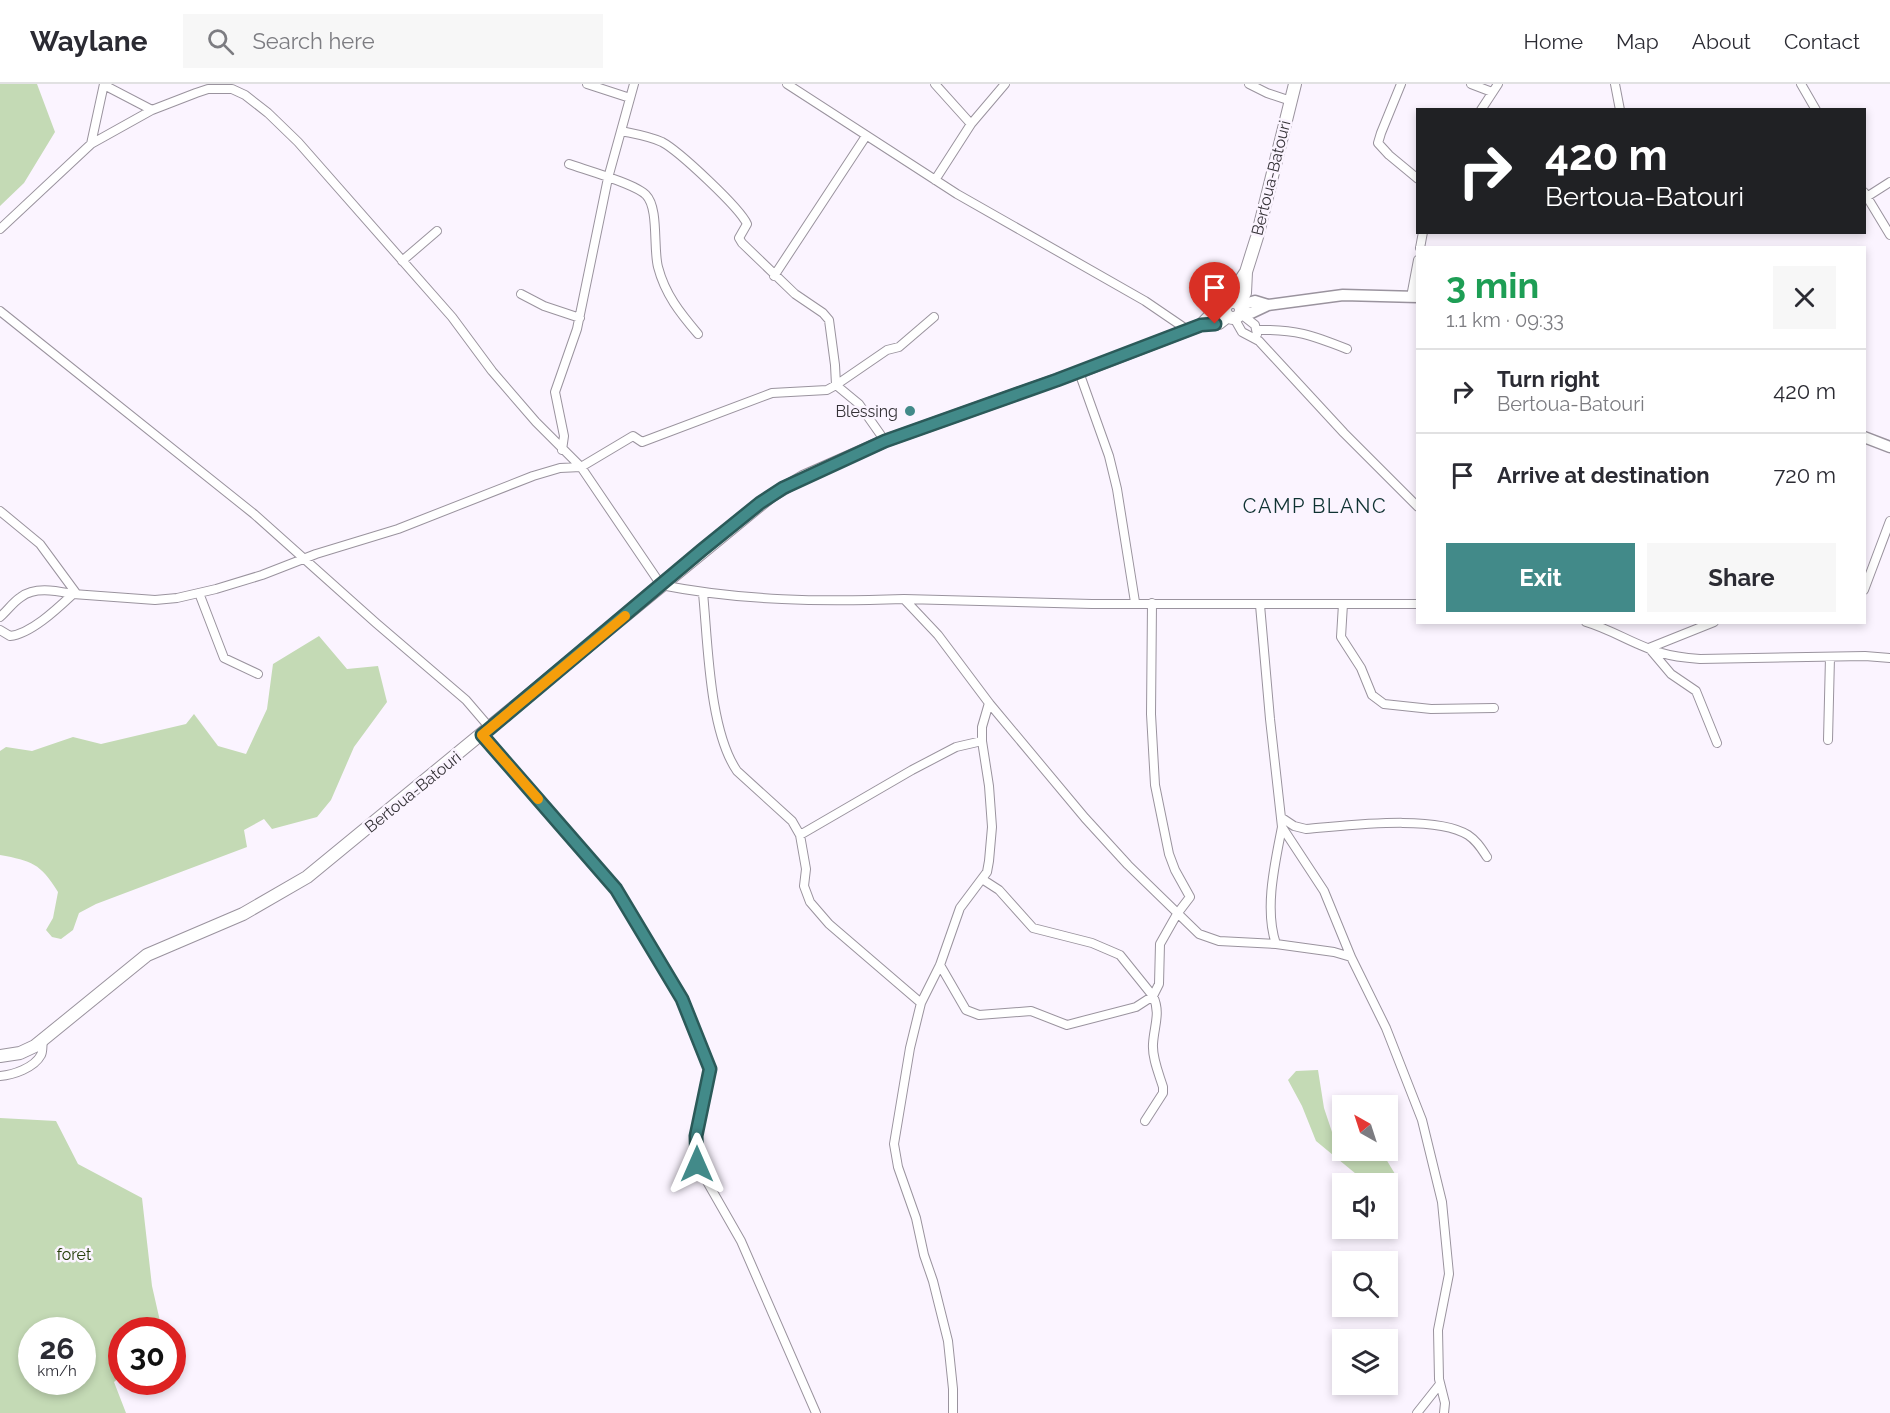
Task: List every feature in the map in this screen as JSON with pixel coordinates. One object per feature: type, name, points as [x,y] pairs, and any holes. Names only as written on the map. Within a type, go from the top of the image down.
[{"type":"highway","name":"Bertoua-Batouri","points":[[0,1056],[20,1053],[43,1040],[147,955],[243,914],[307,877],[771,496],[803,477],[885,441],[1079,372],[1201,325],[1219,322],[1235,310],[1245,293],[1246,272],[1257,237],[1295,84]]},
{"type":"main road","points":[[1235,310],[1251,313],[1268,305],[1343,295],[1414,297]]},
{"type":"main road","points":[[1866,438],[1890,447]]},
{"type":"street","points":[[91,144],[104,84],[152,110]]},
{"type":"street","points":[[587,84],[630,98]]},
{"type":"street","points":[[562,450],[564,436],[555,392],[580,318],[608,178],[634,84]]},
{"type":"street","points":[[787,84],[935,180],[1044,245],[1145,301],[1189,331]]},
{"type":"street","points":[[935,84],[971,124]]},
{"type":"street","points":[[935,180],[971,124],[1005,84]]},
{"type":"street","points":[[1249,84],[1291,101]]},
{"type":"street","points":[[1401,84],[1378,143],[1416,177]]},
{"type":"street","points":[[1471,84],[1495,88],[1482,108]]},
{"type":"street","points":[[1615,84],[1620,108]]},
{"type":"street","points":[[1801,84],[1815,108]]},
{"type":"street","points":[[0,229],[91,144],[152,110],[208,89],[232,89],[245,95],[268,113],[298,142],[452,317],[492,371],[562,450],[581,467],[661,585],[702,593],[813,601],[1416,604]]},
{"type":"street","points":[[621,131],[648,137],[677,152],[741,215],[747,224],[740,241],[774,276],[829,320],[836,385],[859,404],[885,441]]},
{"type":"street","points":[[774,276],[866,136]]},
{"type":"street","points":[[569,164],[641,191],[650,200],[655,254],[662,282],[679,312],[698,334]]},
{"type":"street","points":[[1866,195],[1890,182]]},
{"type":"street","points":[[1866,198],[1890,236]]},
{"type":"street","points":[[402,261],[437,231]]},
{"type":"street","points":[[1414,297],[1416,278]]},
{"type":"street","points":[[521,294],[544,306],[580,318]]},
{"type":"street","points":[[1235,310],[1252,322],[1257,330],[1259,341]]},
{"type":"street","points":[[1235,310],[1242,332],[1259,341],[1344,433],[1416,505]]},
{"type":"street","points":[[0,311],[213,480],[466,700],[486,731],[616,889],[682,999],[710,1069],[696,1136],[697,1164],[741,1242],[816,1413]]},
{"type":"street","points":[[0,617],[28,592],[50,590],[155,600],[199,593],[262,575],[398,529],[532,476],[560,468],[581,467],[633,436],[642,442],[748,400],[772,393],[827,390],[887,350],[899,347],[934,317]]},
{"type":"street","points":[[1257,330],[1280,329],[1310,334],[1347,350]]},
{"type":"street","points":[[1079,372],[1109,456],[1117,489],[1134,602]]},
{"type":"street","points":[[0,511],[40,544],[74,594]]},
{"type":"street","points":[[1866,585],[1890,521]]},
{"type":"street","points":[[199,593],[224,657],[258,675]]},
{"type":"street","points":[[702,593],[714,704],[730,762],[736,771],[792,821],[800,835],[806,869],[804,886],[810,902],[829,924],[921,1004]]},
{"type":"street","points":[[0,630],[10,636],[25,632],[74,594]]},
{"type":"street","points":[[904,600],[938,635],[989,703],[1085,818],[1199,934],[1212,940],[1276,944],[1334,952],[1352,957]]},
{"type":"street","points":[[940,965],[966,1010],[979,1015],[1031,1011],[1067,1025],[1136,1007],[1153,996],[1158,984],[1160,944],[1177,914],[1190,897],[1169,854],[1155,785],[1151,714],[1152,603]]},
{"type":"street","points":[[1343,604],[1341,637],[1378,701],[1384,704],[1431,709],[1494,708]]},
{"type":"street","points":[[1260,605],[1282,822],[1271,906],[1272,932],[1276,944]]},
{"type":"street","points":[[1591,624],[1661,653],[1700,659],[1865,656],[1890,658]]},
{"type":"street","points":[[1648,648],[1709,624]]},
{"type":"street","points":[[1648,648],[1671,674],[1696,691],[1717,742]]},
{"type":"street","points":[[1828,740],[1830,657]]},
{"type":"street","points":[[953,1413],[954,1389],[948,1341],[916,1218],[898,1167],[894,1144],[908,1056],[921,1004],[940,965],[960,908],[982,879],[989,861],[992,826],[982,741],[989,703]]},
{"type":"street","points":[[800,835],[956,747],[982,741]]},
{"type":"street","points":[[1282,822],[1306,830],[1418,823],[1441,826],[1456,829],[1468,835],[1487,857]]},
{"type":"street","points":[[1282,822],[1324,891],[1386,1028],[1422,1120],[1442,1202],[1449,1274],[1438,1330],[1440,1384],[1445,1403],[1444,1413]]},
{"type":"street","points":[[982,879],[999,890],[1033,928],[1092,943],[1120,955],[1153,996],[1158,1014],[1152,1045],[1163,1093],[1145,1121]]},
{"type":"street","points":[[0,1076],[27,1068],[38,1059],[42,1053],[43,1040]]},
{"type":"street","points":[[1417,1413],[1440,1384]]},
{"type":"green space","points":[[0,84],[37,84],[55,132],[24,183],[0,206]]},
{"type":"green space","points":[[319,636],[347,669],[378,666],[387,702],[354,747],[331,800],[317,817],[272,829],[264,819],[244,830],[247,847],[96,904],[79,913],[73,930],[61,939],[52,937],[46,930],[53,918],[58,892],[46,875],[34,865],[20,859],[0,855],[0,751],[6,747],[32,751],[73,737],[101,744],[186,724],[194,714],[218,746],[246,754],[267,709],[273,664]]},
{"type":"green space","points":[[1318,1070],[1324,1108],[1332,1132],[1332,1154],[1316,1141],[1302,1106],[1288,1080],[1296,1071]]},
{"type":"green space","name":"foret","points":[[0,1118],[56,1121],[78,1164],[142,1198],[152,1286],[159,1317],[108,1317],[108,1395],[119,1395],[126,1413],[0,1413]]},
{"type":"green space","points":[[1340,1161],[1387,1161],[1394,1173],[1355,1173]]},
{"type":"slow traffic","points":[[538,799],[482,735],[625,616]]},
{"type":"place","name":"Blessing","points":[[910,411]]},
{"type":"district","name":"CAMP BLANC","points":[[1315,506]]},
{"type":"route","points":[[697,1164],[696,1136],[710,1069],[682,999],[616,889],[482,735],[702,550],[760,503],[783,488],[885,441],[1057,380],[1201,325],[1215,324]]}]
